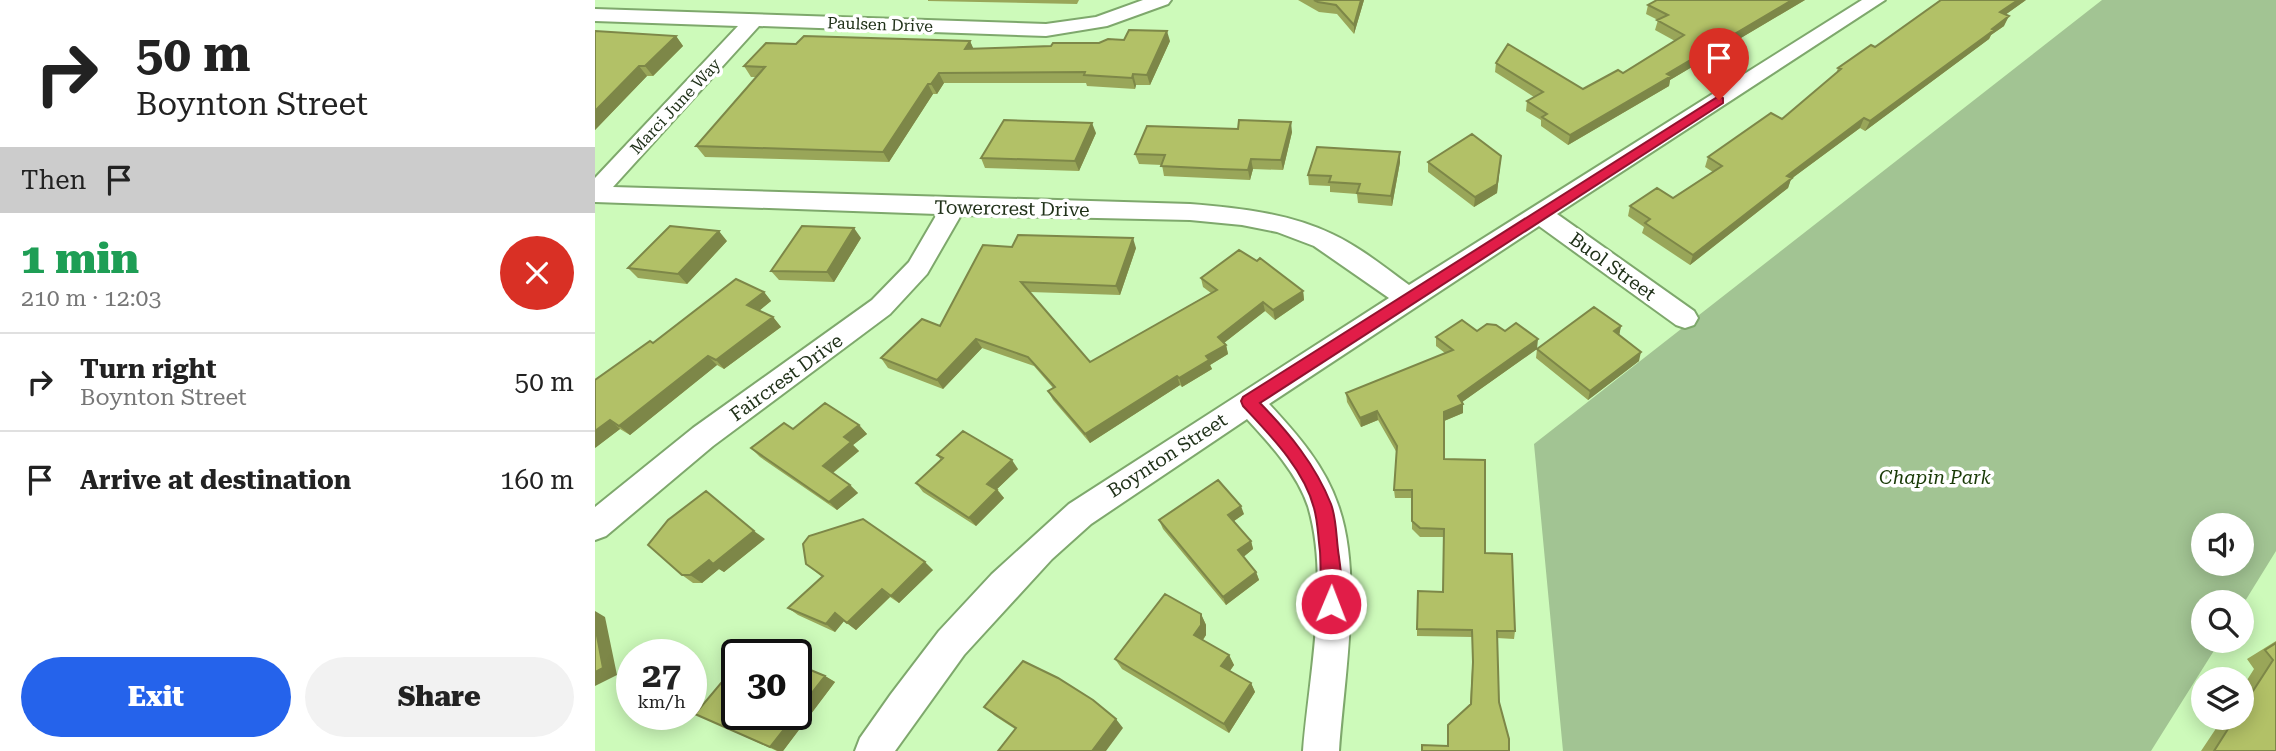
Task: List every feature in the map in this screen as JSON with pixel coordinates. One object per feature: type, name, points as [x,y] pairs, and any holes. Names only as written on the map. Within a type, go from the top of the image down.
[{"type":"street","name":"Paulsen Drive","points":[[595,15],[1046,30],[1100,22],[1161,0]]},
{"type":"street","name":"Boynton Street","points":[[873,751],[934,664],[1036,552],[1111,492],[1408,298],[1875,0]]},
{"type":"street","name":"Marci June Way","points":[[595,193],[754,20]]},
{"type":"street","name":"Towercrest Drive","points":[[595,193],[954,207],[1190,212],[1242,217],[1281,225],[1323,240],[1408,298]]},
{"type":"street","name":"Faircrest Drive","points":[[595,526],[703,437],[881,307],[918,268],[954,207]]},
{"type":"street","name":"Buol Street","points":[[1541,214],[1685,318]]},
{"type":"street","points":[[1249,401],[1285,440],[1323,506],[1332,580],[1321,751]]},
{"type":"green space","name":"Chapin Park","points":[[2102,0],[2276,0],[2276,551],[2252,590],[2191,590],[2191,653],[2212,653],[2204,667],[2191,667],[2191,687],[2151,751],[1563,751],[1534,444]]},
{"type":"building","points":[[1314,0],[1361,0],[1354,25],[1336,5]]},
{"type":"building","points":[[1657,0],[1792,0],[1570,135],[1542,117],[1547,114],[1527,101],[1543,92],[1496,63],[1508,44],[1583,89],[1618,70],[1623,73],[1684,35],[1657,20],[1668,15],[1648,5]]},
{"type":"building","points":[[1941,0],[2018,0],[2000,12],[2009,16],[1992,29],[1994,30],[1870,121],[1864,118],[1787,176],[1792,178],[1693,255],[1645,223],[1650,219],[1630,206],[1657,188],[1673,198],[1722,166],[1708,157],[1771,113],[1782,119],[1841,69],[1838,68],[1871,45],[1875,47]]},
{"type":"building","points":[[1129,30],[1167,31],[1147,75],[1133,74],[1132,78],[1084,75],[1085,72],[939,73],[931,84],[928,84],[883,152],[696,146],[765,67],[744,66],[766,43],[796,44],[804,36],[970,41],[965,49],[1051,46],[1053,43],[1124,40]]},
{"type":"building","points":[[595,31],[676,36],[645,66],[639,66],[595,111]]},
{"type":"building","points":[[1004,120],[1092,123],[1075,161],[981,158]]},
{"type":"building","points":[[1239,120],[1291,122],[1281,160],[1251,159],[1248,170],[1220,169],[1161,166],[1165,155],[1135,154],[1147,126],[1238,129]]},
{"type":"building","points":[[1472,134],[1501,156],[1497,184],[1475,197],[1428,162]]},
{"type":"building","points":[[1317,147],[1400,152],[1391,196],[1357,193],[1360,184],[1329,182],[1331,176],[1308,175]]},
{"type":"building","points":[[670,226],[719,231],[678,274],[628,268]]},
{"type":"building","points":[[802,226],[854,228],[827,272],[771,271]]},
{"type":"building","points":[[1018,235],[1133,238],[1116,286],[1021,282],[1090,362],[1217,290],[1201,278],[1239,250],[1257,261],[1260,258],[1303,291],[1273,310],[1263,302],[1218,337],[1226,345],[1206,356],[1209,360],[1179,378],[1177,376],[1085,434],[1048,391],[1055,387],[1028,357],[976,339],[937,380],[881,358],[922,319],[940,326],[983,245],[1012,247]]},
{"type":"building","points":[[736,279],[764,292],[747,305],[773,317],[716,360],[708,356],[619,426],[610,420],[595,431],[595,380],[650,341],[653,343]]},
{"type":"building","points":[[1594,307],[1621,326],[1614,331],[1641,352],[1590,391],[1537,349]]},
{"type":"building","points":[[1462,320],[1477,331],[1487,324],[1496,325],[1505,331],[1516,323],[1538,339],[1458,396],[1463,404],[1444,412],[1444,459],[1485,460],[1485,553],[1512,554],[1515,631],[1497,631],[1499,702],[1509,739],[1509,751],[1422,751],[1422,745],[1448,746],[1448,725],[1471,704],[1472,630],[1417,629],[1418,591],[1443,592],[1444,529],[1420,528],[1412,521],[1412,490],[1394,490],[1397,446],[1377,411],[1360,418],[1346,393],[1453,350],[1436,337]]},
{"type":"building","points":[[825,403],[859,425],[844,437],[851,442],[823,466],[850,485],[829,502],[751,448],[784,423],[793,429]]},
{"type":"building","points":[[963,431],[1012,460],[987,484],[997,490],[969,518],[916,483],[943,458],[937,455]]},
{"type":"building","points":[[1218,480],[1241,506],[1228,515],[1251,541],[1238,550],[1256,572],[1223,597],[1159,520]]},
{"type":"building","points":[[706,491],[754,531],[713,564],[709,560],[690,575],[682,575],[648,545],[668,520]]},
{"type":"building","points":[[863,519],[925,562],[891,596],[882,589],[847,623],[835,613],[826,624],[788,608],[823,576],[806,564],[803,544],[809,536]]},
{"type":"building","points":[[1165,594],[1201,614],[1201,625],[1194,635],[1229,655],[1221,666],[1251,683],[1224,724],[1115,659]]},
{"type":"building","points":[[595,625],[603,668],[595,672]]},
{"type":"building","points":[[2276,643],[2276,751],[2214,751],[2227,730],[2254,730],[2254,689],[2273,660],[2265,650]]},
{"type":"building","points":[[1023,661],[1058,678],[1093,700],[1116,719],[1092,751],[998,751],[1016,728],[984,707]]},
{"type":"building","points":[[812,671],[825,676],[812,693]]},
{"type":"building","points":[[721,683],[721,725],[707,719],[707,700]]},
{"type":"building","points":[[731,730],[783,730],[770,747]]},
{"type":"route","points":[[1331,604],[1332,580],[1323,506],[1285,440],[1249,401],[1719,100]]}]
